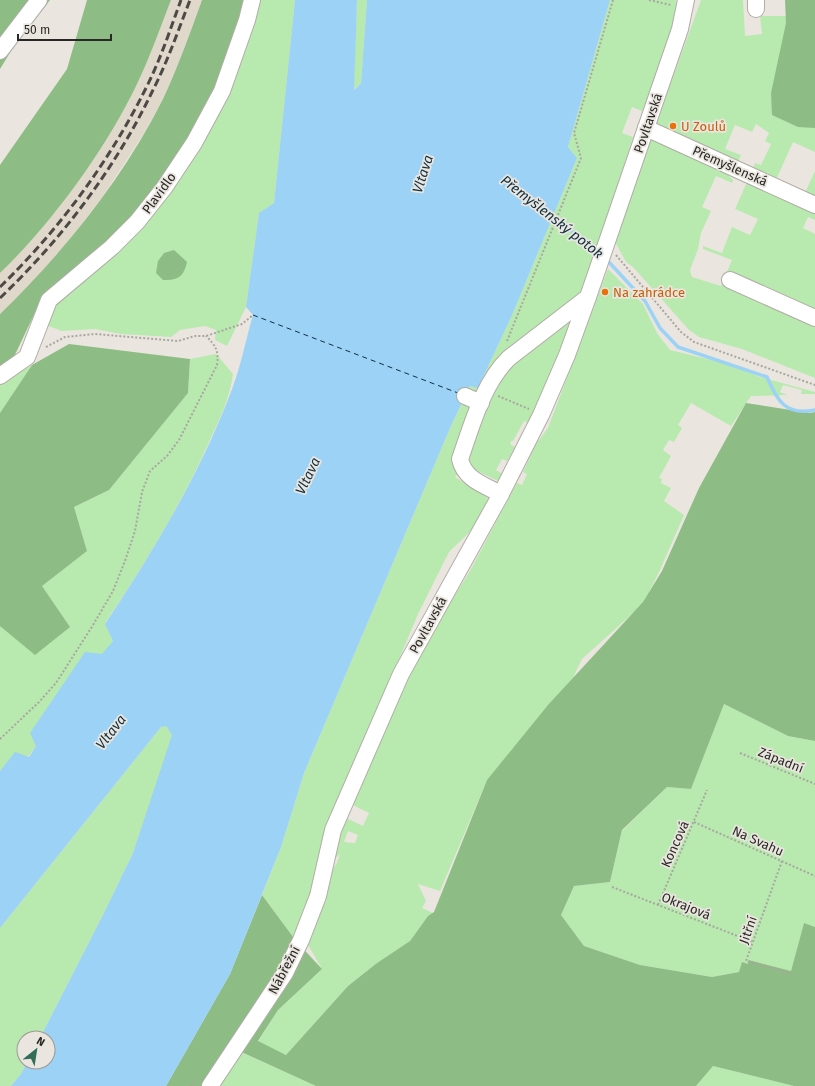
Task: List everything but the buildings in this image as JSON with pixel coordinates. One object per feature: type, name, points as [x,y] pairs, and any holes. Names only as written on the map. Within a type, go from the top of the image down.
[{"type":"street","points":[[0,51],[39,0]]},
{"type":"street","name":"Plavidlo","points":[[27,357],[49,300],[112,247],[137,222],[164,188],[194,143],[222,91],[247,20],[252,0]]},
{"type":"street","name":"Povltavská","points":[[330,841],[401,674],[501,494],[537,413],[567,354],[688,5]]},
{"type":"street","name":"Přemyšlenská","points":[[646,128],[815,204]]},
{"type":"street","points":[[730,280],[815,318]]},
{"type":"street","points":[[501,494],[468,476],[462,469],[460,459],[476,395],[498,368],[509,358],[588,297]]},
{"type":"street","points":[[0,376],[27,357]]},
{"type":"street","name":"Nábřežní","points":[[205,1080],[285,973],[301,940],[318,896],[330,841]]},
{"type":"path","points":[[504,348],[581,158],[574,134],[613,0]]},
{"type":"path","points":[[649,0],[688,5]]},
{"type":"path","points":[[603,252],[613,250],[682,332],[694,342],[815,385]]},
{"type":"path","points":[[27,357],[65,337],[95,334],[178,341],[195,336],[206,336],[242,324],[253,315]]},
{"type":"path","points":[[0,739],[39,702],[56,683],[113,591],[135,531],[142,492],[150,471],[167,456],[178,440],[217,365],[217,347],[206,336]]},
{"type":"path","points":[[476,395],[537,413]]},
{"type":"path","name":"Západní","points":[[740,753],[815,784]]},
{"type":"path","name":"Koncová","points":[[658,905],[707,790]]},
{"type":"path","name":"Na Svahu","points":[[694,822],[815,876]]},
{"type":"path","name":"Jitřní","points":[[782,861],[746,961],[791,974]]},
{"type":"path","name":"Okrajová","points":[[612,887],[753,942]]},
{"type":"path","points":[[191,1086],[205,1080]]},
{"type":"shaded area","points":[[171,0],[202,0],[178,65],[163,99],[144,133],[103,196],[56,257],[0,314],[0,273],[57,208],[99,149],[136,86]]},
{"type":"green space","points":[[0,0],[50,0],[14,46],[0,69]]},
{"type":"green space","points":[[87,0],[171,0],[142,74],[110,134],[94,159],[58,208],[39,232],[0,273],[0,165],[67,69]]},
{"type":"green space","points":[[202,0],[248,0],[210,108],[149,203],[40,302],[12,361],[0,370],[0,314],[69,240],[111,186],[147,129],[163,99],[179,62]]},
{"type":"green space","points":[[257,0],[295,0],[274,203],[259,213],[246,307],[227,346],[215,340],[216,330],[205,326],[180,330],[171,337],[121,334],[95,329],[62,331],[43,324],[53,301]]},
{"type":"green space","points":[[357,0],[367,0],[361,83],[353,90]]},
{"type":"green space","points":[[610,0],[676,0],[675,20],[642,111],[632,107],[622,133],[633,137],[564,351],[532,424],[524,421],[513,441],[511,441],[510,444],[515,447],[507,461],[502,459],[496,470],[504,475],[500,482],[471,468],[459,472],[455,477],[492,501],[483,519],[449,552],[418,614],[364,743],[343,786],[320,852],[311,898],[296,941],[262,895],[281,847],[304,773],[450,428],[471,385],[478,388],[513,313],[577,158],[568,147]]},
{"type":"green space","points":[[701,0],[743,0],[745,36],[762,34],[760,16],[786,16],[815,127],[815,152],[793,142],[775,182],[752,171],[755,163],[761,165],[771,144],[765,141],[769,133],[756,124],[752,132],[735,125],[725,149],[741,155],[737,164],[655,127]]},
{"type":"green space","points":[[785,0],[815,0],[815,128],[798,127],[772,115],[771,93],[786,23]]},
{"type":"green space","points":[[648,137],[720,167],[733,180],[732,183],[716,176],[702,207],[711,211],[701,233],[698,249],[690,270],[692,277],[721,286],[732,260],[703,249],[703,246],[722,253],[732,227],[750,235],[758,219],[735,209],[748,180],[815,210],[815,220],[808,217],[803,228],[815,234],[815,378],[742,349],[699,337],[689,330],[633,267],[626,262],[614,240]]},
{"type":"green space","points":[[815,171],[815,199],[804,195]]},
{"type":"green space","points":[[174,250],[187,262],[186,267],[180,277],[173,280],[163,280],[156,273],[158,261],[164,253]]},
{"type":"green space","points":[[608,269],[643,304],[657,333],[670,350],[732,365],[760,377],[815,392],[815,394],[801,394],[802,390],[783,385],[780,392],[787,395],[751,396],[731,426],[691,403],[678,425],[682,428],[674,442],[669,440],[663,450],[671,456],[659,478],[662,479],[661,483],[671,488],[664,501],[684,515],[643,604],[582,659],[562,700],[487,780],[440,891],[418,884],[426,901],[422,908],[433,913],[428,916],[410,941],[377,963],[348,986],[286,1055],[258,1042],[278,1010],[322,969],[307,943],[328,876],[337,863],[340,854],[330,863],[344,817],[363,826],[369,813],[349,803],[410,667],[470,571],[517,483],[522,485],[527,474],[523,472],[536,444],[548,428]],"holes":[[[348,831],[358,835],[355,843],[344,842]]]},
{"type":"green space","points":[[69,344],[190,359],[188,393],[109,490],[74,507],[87,551],[42,586],[70,627],[35,655],[0,626],[0,413],[32,365]]},
{"type":"green space","points":[[216,354],[233,374],[227,401],[198,466],[174,512],[134,580],[105,623],[113,641],[28,757],[15,753],[0,771],[0,626],[70,627],[42,586],[87,551],[74,507],[109,490],[188,393],[190,359]]},
{"type":"green space","points":[[32,365],[0,413],[0,383]]},
{"type":"green space","points":[[746,403],[810,413],[815,412],[815,741],[788,736],[724,704],[691,789],[667,787],[622,830],[610,882],[574,886],[561,915],[584,946],[640,965],[712,977],[739,972],[742,962],[748,964],[749,960],[791,971],[804,923],[815,927],[815,1086],[794,1086],[713,1066],[696,1086],[316,1086],[237,1050],[209,1086],[166,1086],[230,974],[262,895],[296,941],[322,969],[278,1010],[258,1041],[286,1055],[348,986],[377,963],[410,941],[428,916],[434,912],[487,780],[548,705],[643,602],[662,571],[699,488]]},
{"type":"green space","points":[[724,704],[788,736],[815,741],[815,927],[804,923],[791,971],[749,960],[748,964],[739,972],[712,977],[640,965],[584,946],[561,915],[574,886],[610,882],[622,831],[667,787],[691,789]]},
{"type":"green space","points":[[166,725],[172,735],[171,741],[133,853],[44,1030],[16,1030],[16,1070],[23,1070],[11,1086],[0,1086],[0,928],[161,727]]},
{"type":"green space","points":[[236,1050],[316,1086],[209,1086]]},
{"type":"green space","points":[[713,1066],[794,1086],[696,1086]]},
{"type":"water","name":"Vltava","points":[[295,0],[357,0],[354,90],[361,83],[367,0],[610,0],[568,147],[577,158],[513,313],[478,388],[470,386],[450,428],[304,773],[281,847],[230,974],[166,1086],[11,1086],[23,1070],[56,1070],[56,1030],[44,1030],[133,853],[172,735],[166,726],[161,727],[0,928],[0,771],[15,752],[29,757],[36,746],[30,733],[85,652],[102,654],[113,641],[105,624],[173,514],[217,427],[233,387],[253,315],[246,307],[259,213],[274,203]]},
{"type":"waterway","name":"Přemyšlenský potok","points":[[549,213],[598,253]]},
{"type":"waterway","name":"Přemyšlenský potok","points":[[606,259],[645,301],[660,328],[678,347],[767,377],[779,400],[784,405],[797,411],[815,410]]},
{"type":"ferry route","points":[[253,315],[458,393]]},
{"type":"railway","points":[[0,287],[42,243],[99,169],[131,117],[150,79],[181,0]]},
{"type":"railway","points":[[0,298],[23,276],[65,228],[104,176],[137,121],[157,81],[190,0]]},
{"type":"place","name":"U Zoulů","points":[[673,126]]},
{"type":"place","name":"Na zahrádce","points":[[605,292]]}]
